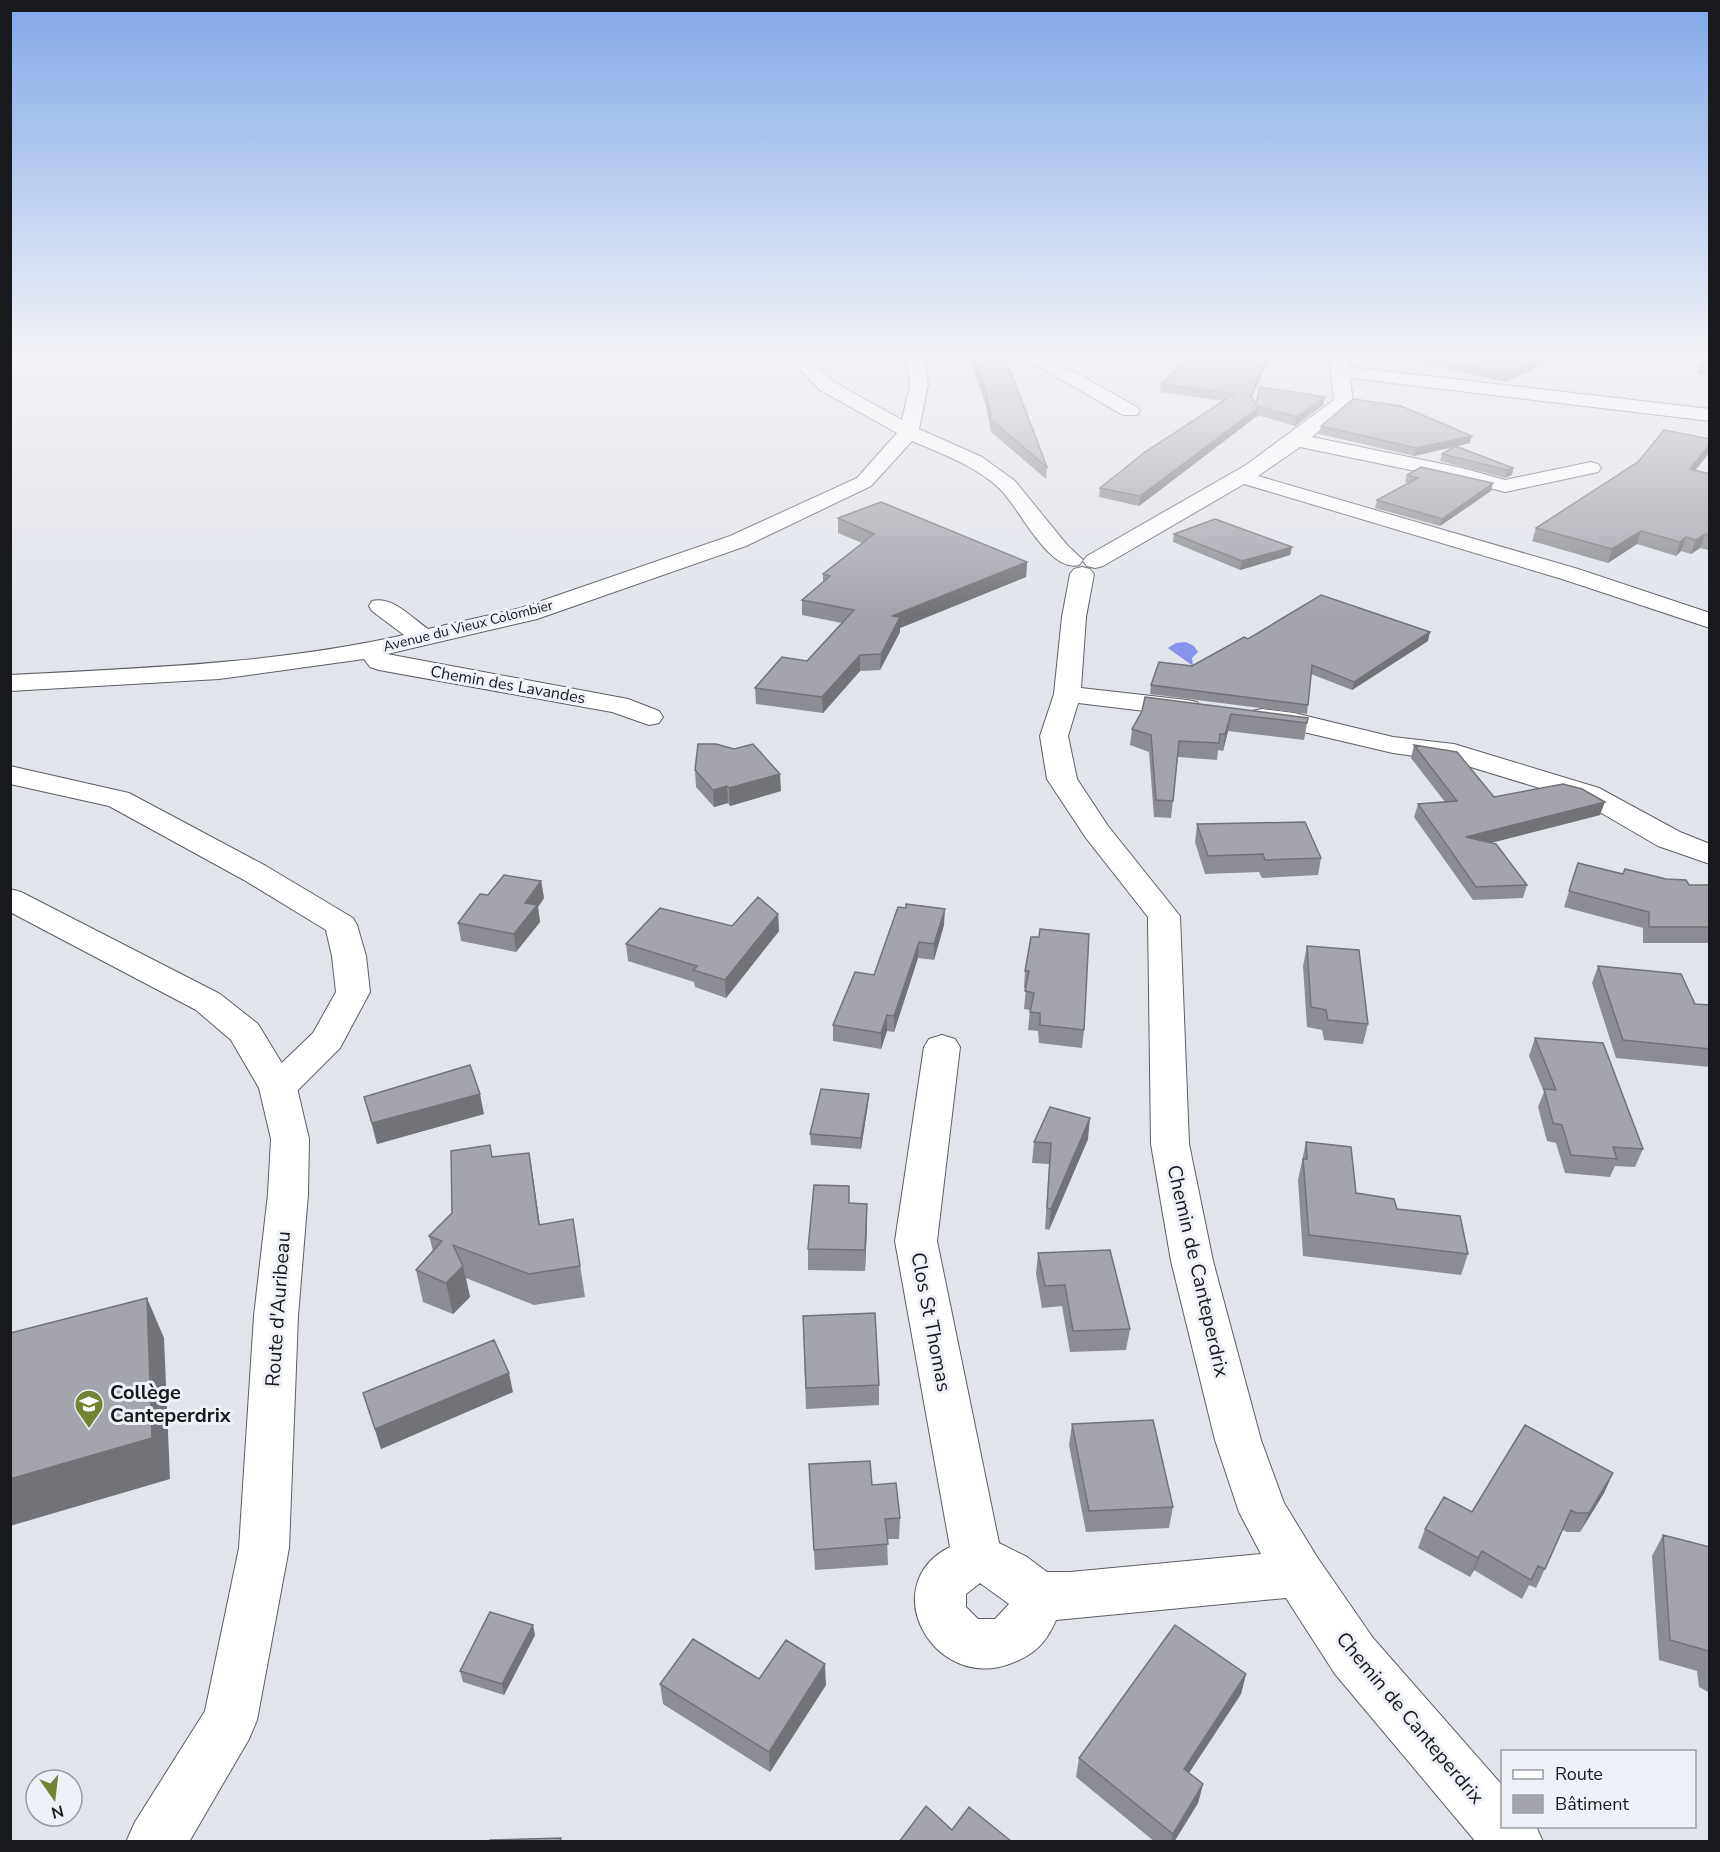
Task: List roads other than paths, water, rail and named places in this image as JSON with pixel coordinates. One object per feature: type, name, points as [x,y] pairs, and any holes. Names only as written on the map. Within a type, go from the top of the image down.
[{"type":"street","name":"Avenue du Vieux Colombier","points":[[10,683],[219,671],[371,650],[528,614],[738,541],[864,482],[901,440]]},
{"type":"street","points":[[929,440],[975,460],[1008,485],[1059,550],[1082,565],[1241,477],[1296,440]]},
{"type":"street","points":[[1299,440],[1462,474],[1505,486],[1591,468]]},
{"type":"street","points":[[1241,477],[1570,574],[1710,621]]},
{"type":"street","name":"Chemin de Canteperdrix","points":[[1082,565],[1074,617],[1067,694],[1054,736],[1062,779],[1097,832],[1164,916],[1170,1144],[1192,1261],[1238,1440],[1263,1512],[1299,1573],[1354,1656],[1501,1827]]},
{"type":"street","points":[[381,606],[424,638]]},
{"type":"street","name":"Chemin des Lavandes","points":[[371,650],[379,662],[618,705],[649,717]]},
{"type":"street","points":[[1067,694],[1294,721],[1331,732],[1393,745],[1454,753],[1589,794],[1669,839],[1710,855]]},
{"type":"street","points":[[10,776],[119,799],[255,873],[341,925],[350,956],[352,992],[327,1040],[278,1088]]},
{"type":"street","name":"Route d'Auribeau","points":[[10,899],[208,1002],[245,1032],[278,1088],[290,1139],[288,1194],[276,1316],[264,1548],[230,1720],[155,1842]]},
{"type":"street","name":"Clos St Thomas","points":[[942,1047],[916,1241],[971,1533],[978,1559]]},
{"type":"street","points":[[1036,1596],[1034,1614],[1021,1633],[996,1646],[967,1641],[945,1622],[940,1601],[943,1583],[960,1567],[978,1559],[1000,1565],[1025,1584],[1036,1596],[1070,1596],[1299,1573]]},
{"type":"street","name":"Chemin de Canteperdrix","points":[[1502,1828],[1514,1842]]},
{"type":"water","points":[[1186,642],[1194,646],[1198,652],[1192,658],[1193,666],[1168,648],[1176,643]]},
{"type":"place","name":"Collège Canteperdrix","points":[[89,1430]]}]
